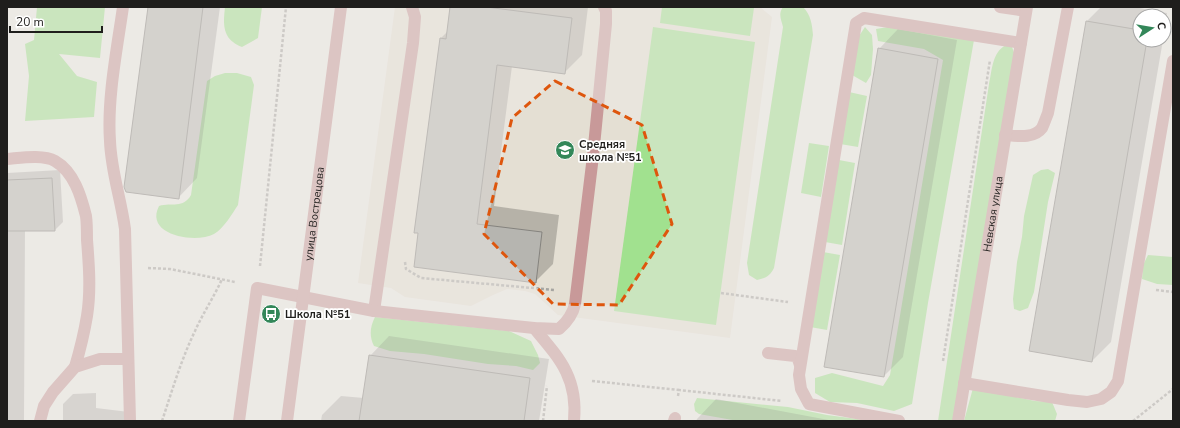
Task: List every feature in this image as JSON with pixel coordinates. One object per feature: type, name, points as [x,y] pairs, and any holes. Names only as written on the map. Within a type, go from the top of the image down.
[{"type":"street","points":[[123,7],[110,104],[110,141],[118,195],[125,228],[130,421]]},
{"type":"street","name":"улица Вострецова","points":[[287,421],[342,7]]},
{"type":"street","points":[[374,311],[413,43],[414,17],[412,7]]},
{"type":"street","points":[[239,421],[257,288],[374,311],[534,328],[559,329],[565,324],[574,312],[577,292],[596,132],[606,24],[606,11],[604,7]]},
{"type":"street","points":[[1000,7],[1026,9]]},
{"type":"street","points":[[1005,135],[1021,137],[1035,133],[1041,128],[1048,113],[1068,7]]},
{"type":"street","name":"Невская улица","points":[[958,421],[1026,9]]},
{"type":"street","points":[[899,421],[809,404],[801,389],[799,375],[856,23],[864,18],[1021,43]]},
{"type":"street","points":[[964,383],[1087,402],[1101,399],[1111,392],[1118,381],[1173,61]]},
{"type":"street","points":[[7,159],[37,156],[54,160],[66,169],[72,177],[86,217],[89,269],[87,314],[82,344],[75,367],[53,392],[44,406],[40,421]]},
{"type":"street","points":[[534,328],[562,362],[571,379],[574,390],[574,421]]},
{"type":"street","points":[[768,353],[795,356],[800,365]]},
{"type":"street","points":[[75,367],[100,359],[128,359]]},
{"type":"path","points":[[125,267],[170,268],[257,288],[286,7]]},
{"type":"path","points":[[942,366],[993,38]]},
{"type":"path","points":[[610,157],[634,160]]},
{"type":"path","points":[[404,255],[406,269],[421,278],[577,292]]},
{"type":"path","points":[[162,421],[179,367],[192,336],[222,279]]},
{"type":"path","points":[[721,293],[810,305]]},
{"type":"path","points":[[571,379],[809,404]]},
{"type":"path","points":[[1133,421],[1173,389]]},
{"type":"path","points":[[675,420],[679,390]]},
{"type":"highlighted area","points":[[555,81],[642,125],[672,224],[619,305],[553,304],[484,234],[512,118]]},
{"type":"shaded area","name":"Средняя школа №51","points":[[395,7],[760,7],[772,17],[730,338],[558,315],[535,294],[525,291],[507,289],[471,306],[405,297],[391,288],[358,283]]},
{"type":"green space","points":[[37,7],[105,7],[100,58],[59,54],[77,76],[97,82],[94,117],[25,121],[29,76],[25,44],[34,40]]},
{"type":"green space","points":[[225,7],[262,7],[258,38],[242,47],[235,44],[227,36],[225,31]]},
{"type":"green space","points":[[662,7],[754,8],[750,36],[660,23]]},
{"type":"green space","points":[[783,7],[803,7],[812,23],[813,35],[774,268],[767,276],[757,280],[749,275],[747,263],[783,27],[780,14]]},
{"type":"green space","points":[[894,26],[974,40],[912,404],[894,411],[857,403],[830,402],[815,393],[815,378],[832,373],[883,386],[890,375],[943,60],[924,49],[878,41],[876,29]]},
{"type":"green space","points":[[653,27],[755,42],[716,325],[614,311]]},
{"type":"green space","points":[[865,27],[872,35],[873,49],[871,75],[866,83],[852,75],[857,39]]},
{"type":"green space","points":[[1006,45],[1012,47],[1015,55],[954,421],[938,421],[989,84],[995,57],[1001,48]]},
{"type":"green space","points":[[225,73],[237,73],[251,77],[254,85],[238,205],[224,225],[214,234],[206,237],[195,238],[174,235],[165,230],[159,224],[156,216],[159,206],[181,204],[191,195],[207,81],[215,76]]},
{"type":"green space","points":[[849,92],[867,96],[858,147],[840,144]]},
{"type":"green space","points":[[809,143],[829,146],[821,197],[801,193]]},
{"type":"green space","points":[[839,160],[855,163],[842,245],[825,242]]},
{"type":"green space","points":[[1048,169],[1055,173],[1048,202],[1034,292],[1028,308],[1020,311],[1014,309],[1013,299],[1024,216],[1033,175],[1041,170]]},
{"type":"green space","points":[[823,252],[840,255],[827,330],[810,327]]},
{"type":"green space","points":[[1148,255],[1173,257],[1173,285],[1157,284],[1142,279],[1143,265]]},
{"type":"green space","points":[[375,317],[509,331],[531,341],[540,363],[533,370],[516,366],[488,364],[424,354],[390,351],[374,346],[371,339],[371,332]]},
{"type":"green space","points":[[973,388],[1035,401],[1052,402],[1057,414],[1055,421],[964,421]]},
{"type":"green space","points":[[697,398],[788,407],[827,415],[873,421],[738,421],[699,414],[695,411],[694,404]]},
{"type":"building","points":[[148,7],[203,7],[179,199],[126,192],[124,187]]},
{"type":"building","points":[[450,7],[486,7],[572,18],[565,74],[497,65],[477,224],[542,232],[536,283],[414,267],[418,233],[414,233],[440,38],[446,39]]},
{"type":"building","points":[[1086,21],[1132,29],[1132,48],[1146,48],[1092,362],[1029,351]]},
{"type":"building","points":[[878,48],[938,59],[884,377],[824,367]]},
{"type":"building","points":[[52,178],[55,231],[7,231],[7,180]]},
{"type":"building","points":[[369,355],[530,378],[524,421],[359,421]]},
{"type":"place","name":"Средняя школа №51","points":[[565,150]]},
{"type":"place","name":"Школа №51","points":[[271,314]]}]
